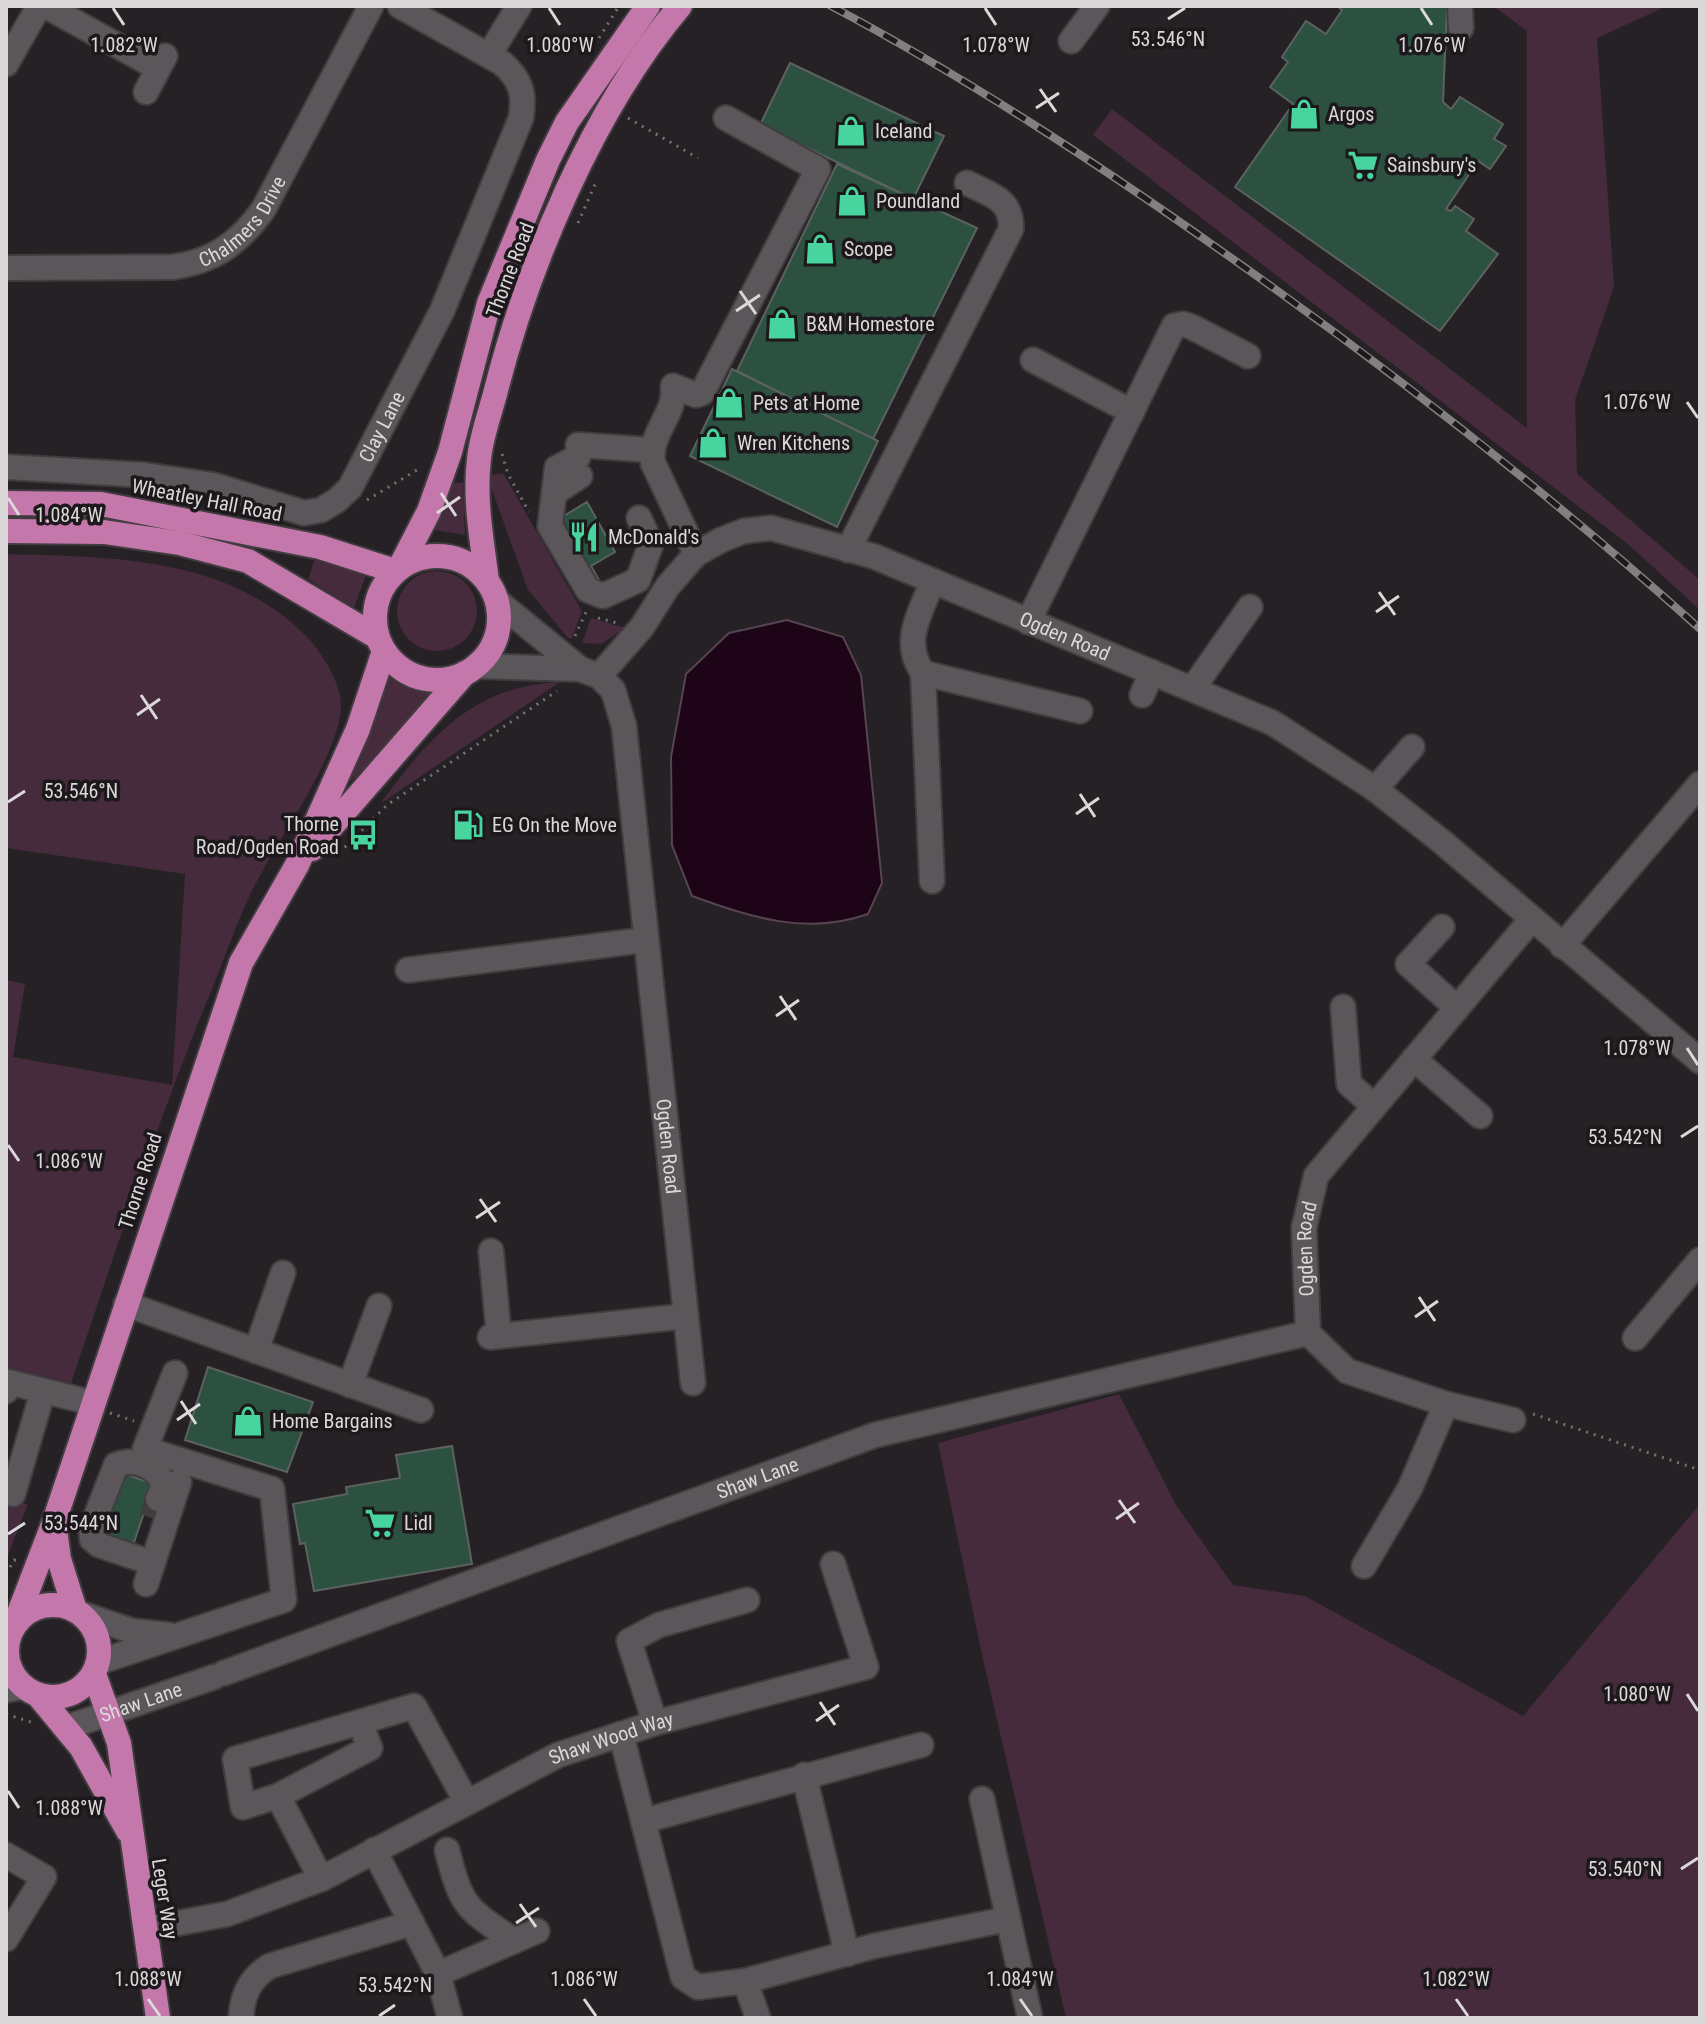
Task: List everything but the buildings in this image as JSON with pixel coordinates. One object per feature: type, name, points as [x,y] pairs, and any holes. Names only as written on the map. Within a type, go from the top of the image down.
[{"type":"highway","name":"Thorne Road","points":[[398,569],[429,511],[450,452],[486,313],[548,160],[567,122],[648,6]]},
{"type":"highway","name":"Thorne Road","points":[[492,591],[478,493],[479,456],[512,331],[558,212],[593,140],[647,49],[680,6]]},
{"type":"highway","name":"Wheatley Hall Road","points":[[6,503],[101,504],[320,547],[398,569]]},
{"type":"highway","points":[[6,531],[104,532],[179,543],[248,561],[381,644],[400,668],[420,678],[443,679],[471,669],[496,637],[492,591],[469,564],[446,556],[422,557],[398,569],[376,602],[381,644]]},
{"type":"highway","name":"Thorne Road","points":[[10,1632],[54,1522],[241,963],[297,865],[358,729],[381,644]]},
{"type":"highway","name":"Thorne Road","points":[[297,865],[471,669]]},
{"type":"highway","name":"Thorne Road","points":[[54,1522],[59,1559],[79,1612]]},
{"type":"highway","points":[[56,1604],[79,1612],[95,1630],[96,1668],[70,1694],[55,1698],[22,1691],[9,1665],[6,1651],[10,1632],[39,1607],[56,1604]]},
{"type":"highway","name":"Leger Way","points":[[96,1668],[124,1768],[158,2018]]},
{"type":"highway","name":"Leger Way","points":[[22,1691],[65,1728],[81,1747],[131,1836]]},
{"type":"street","points":[[6,64],[39,6]]},
{"type":"street","points":[[46,6],[162,62],[146,92]]},
{"type":"street","name":"Chalmers Drive","points":[[6,268],[172,267],[192,265],[222,253],[246,234],[263,210],[371,6]]},
{"type":"street","name":"Clay Lane","points":[[6,467],[145,475],[213,485],[304,513],[321,510],[350,488],[442,311],[521,118],[525,96],[515,74],[486,53],[400,6]]},
{"type":"street","points":[[486,53],[519,6]]},
{"type":"street","points":[[1071,41],[1097,6]]},
{"type":"street","points":[[696,554],[653,463],[651,450],[673,400],[673,386],[696,395],[702,393],[818,169],[726,118]]},
{"type":"street","points":[[848,550],[1011,229],[1012,212],[1005,202],[967,183]]},
{"type":"street","points":[[1028,622],[1174,326],[1183,324],[1192,327],[1248,356]]},
{"type":"street","points":[[1033,360],[1132,412]]},
{"type":"street","points":[[642,524],[651,544],[638,580],[613,594],[596,595],[580,577],[550,526],[554,493],[579,460],[651,450]]},
{"type":"street","name":"Ogden Road","points":[[589,672],[651,612],[668,586],[696,554],[744,531],[771,528],[848,550],[933,581],[1273,723],[1375,789],[1700,1061]]},
{"type":"street","points":[[932,881],[923,673],[915,662],[910,640],[933,581]]},
{"type":"street","name":"Ogden Road","points":[[492,591],[613,690],[624,726],[644,940],[693,1383]]},
{"type":"street","points":[[1193,688],[1250,607]]},
{"type":"street","points":[[471,669],[589,672]]},
{"type":"street","points":[[1142,695],[1152,672]]},
{"type":"street","points":[[923,673],[1080,711]]},
{"type":"street","points":[[1375,789],[1412,747]]},
{"type":"street","points":[[1562,946],[1700,784]]},
{"type":"street","name":"Ogden Road","points":[[1308,1333],[1304,1228],[1316,1176],[1531,920]]},
{"type":"street","points":[[1442,927],[1408,964],[1457,1008]]},
{"type":"street","points":[[408,970],[644,940]]},
{"type":"street","points":[[1343,1007],[1349,1084],[1374,1106]]},
{"type":"street","points":[[1414,1059],[1480,1116]]},
{"type":"street","points":[[491,1251],[494,1336],[686,1316]]},
{"type":"street","points":[[1635,1338],[1700,1260]]},
{"type":"street","points":[[256,1351],[283,1273]]},
{"type":"street","points":[[126,1304],[421,1410]]},
{"type":"street","points":[[350,1385],[379,1306]]},
{"type":"street","points":[[1308,1333],[1347,1371],[1446,1404],[1513,1420]]},
{"type":"street","name":"Shaw Lane","points":[[65,1728],[219,1675],[875,1435],[1308,1333]]},
{"type":"street","points":[[96,1668],[171,1635],[284,1600],[272,1489],[145,1449],[175,1373]]},
{"type":"street","points":[[6,1391],[8,1382],[92,1405]]},
{"type":"street","points":[[6,1491],[13,1494],[43,1391]]},
{"type":"street","points":[[1364,1566],[1410,1488],[1446,1404]]},
{"type":"street","points":[[126,1460],[160,1476],[164,1485],[142,1542],[151,1567],[99,1545],[92,1539],[91,1529],[116,1465],[126,1460]]},
{"type":"street","points":[[151,1567],[185,1464]]},
{"type":"street","name":"Shaw Wood Way","points":[[146,1929],[227,1914],[321,1879],[558,1755],[655,1723],[866,1667],[833,1564]]},
{"type":"street","points":[[655,1723],[629,1641],[659,1625],[747,1600]]},
{"type":"street","points":[[79,1612],[132,1631],[171,1635]]},
{"type":"street","points":[[360,1723],[370,1748],[278,1796],[243,1807],[235,1759],[414,1706],[466,1801]]},
{"type":"street","points":[[621,1734],[683,1977],[698,1987],[745,1981],[847,1954],[1008,1919]]},
{"type":"street","points":[[643,1821],[921,1745]]},
{"type":"street","points":[[804,1775],[847,1954]]},
{"type":"street","points":[[278,1796],[321,1879]]},
{"type":"street","points":[[982,1799],[1030,2018]]},
{"type":"street","points":[[374,1850],[438,1974],[450,2018]]},
{"type":"street","points":[[447,1850],[459,1896],[474,1913],[514,1941]]},
{"type":"street","points":[[6,1855],[44,1877],[6,1939]]},
{"type":"street","points":[[241,2018],[245,1992],[256,1974],[270,1966],[412,1923]]},
{"type":"street","points":[[438,1974],[537,1931]]},
{"type":"street","points":[[745,1981],[758,2018]]},
{"type":"path","points":[[1292,6],[1296,9]]},
{"type":"path","points":[[620,128],[632,106]]},
{"type":"path","points":[[626,116],[698,158]]},
{"type":"path","points":[[572,233],[600,172]]},
{"type":"path","points":[[499,442],[508,474],[529,512]]},
{"type":"path","points":[[361,504],[430,460]]},
{"type":"path","points":[[580,600],[589,614],[612,624],[651,612]]},
{"type":"path","points":[[332,860],[387,805],[562,688]]},
{"type":"path","points":[[92,1405],[153,1427]]},
{"type":"path","points":[[1513,1420],[1515,1408],[1700,1470]]},
{"type":"shaded area","points":[[1493,6],[1667,6],[1597,38],[1614,287],[1575,400],[1577,474],[1700,580],[1700,610],[1629,545],[1093,135],[1112,109],[1527,428],[1527,31]]},
{"type":"shaded area","points":[[503,473],[582,611],[572,638],[568,638],[528,590],[487,476]]},
{"type":"shaded area","points":[[450,482],[463,483],[465,535],[434,530]]},
{"type":"shaded area","points":[[6,554],[128,560],[207,577],[244,592],[279,612],[310,640],[330,670],[341,704],[339,722],[322,766],[254,886],[235,930],[154,1139],[68,1392],[6,1372],[6,980],[25,984],[13,1057],[172,1085],[185,874],[6,848]]},
{"type":"shaded area","points":[[316,556],[367,572],[354,608],[308,579]]},
{"type":"shaded area","points":[[437,571],[452,574],[465,583],[474,596],[477,611],[474,626],[465,639],[452,648],[437,651],[422,648],[409,639],[400,626],[397,611],[400,596],[409,583],[422,574]]},
{"type":"shaded area","points":[[591,618],[625,628],[601,644],[582,643]]},
{"type":"shaded area","points":[[787,620],[843,637],[861,675],[882,883],[868,914],[845,920],[801,924],[779,921],[735,911],[692,896],[672,845],[671,757],[686,674],[729,633]]},
{"type":"shaded area","points":[[388,676],[400,685],[435,692],[389,752],[348,783],[374,724]]},
{"type":"shaded area","points":[[560,682],[380,804],[417,757],[456,719],[502,693]]},
{"type":"shaded area","points":[[1119,1394],[1176,1505],[1233,1585],[1305,1596],[1523,1716],[1700,1504],[1700,2018],[1066,2018],[982,1655],[938,1443]]},
{"type":"shaded area","points":[[6,1502],[28,1504],[6,1560]]},
{"type":"tunnel","points":[[151,1518],[158,1499]]},
{"type":"railway","points":[[831,6],[932,62],[1030,122],[1282,294],[1526,480],[1700,629]]},
{"type":"place","name":"Argos","points":[[1304,114]]},
{"type":"place","name":"Iceland","points":[[851,131]]},
{"type":"place","name":"Sainsbury's","points":[[1363,165]]},
{"type":"place","name":"Poundland","points":[[852,201]]},
{"type":"place","name":"Scope","points":[[820,249]]},
{"type":"place","name":"B&M Homestore","points":[[782,324]]},
{"type":"place","name":"Pets at Home","points":[[729,403]]},
{"type":"place","name":"Wren Kitchens","points":[[713,443]]},
{"type":"place","name":"McDonald's","points":[[584,537]]},
{"type":"place","name":"EG On the Move","points":[[468,825]]},
{"type":"place","name":"Thorne Road/Ogden Road","points":[[363,835]]},
{"type":"place","name":"Home Bargains","points":[[248,1421]]},
{"type":"place","name":"Lidl","points":[[380,1523]]}]
